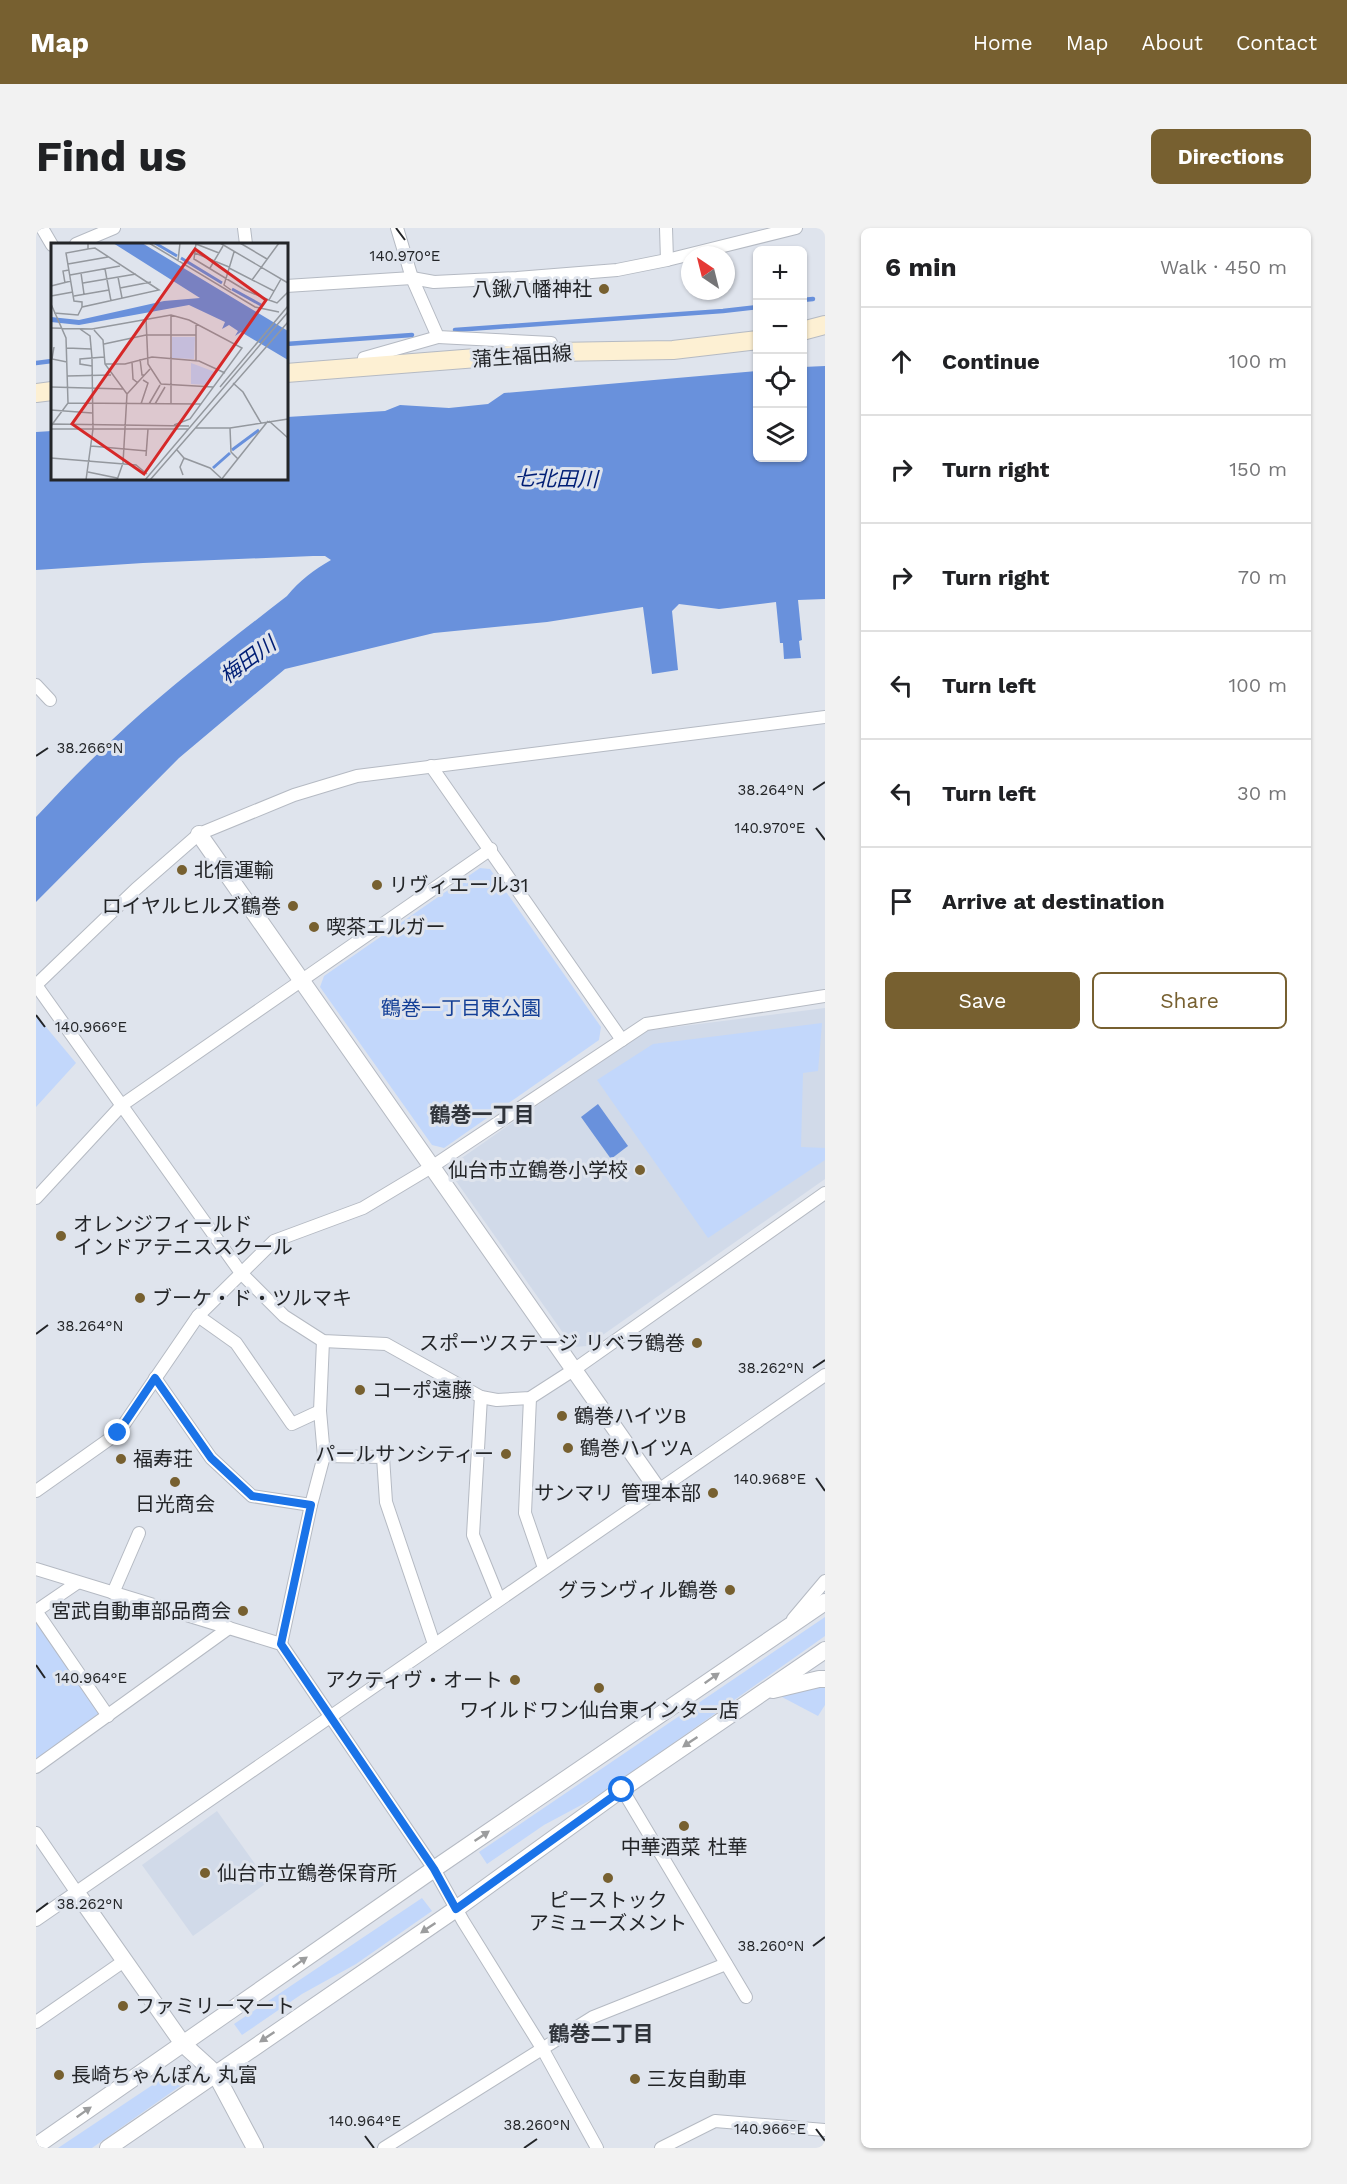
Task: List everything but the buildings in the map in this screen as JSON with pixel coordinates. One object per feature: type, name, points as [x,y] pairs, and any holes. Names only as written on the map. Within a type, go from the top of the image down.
[{"type":"main road","points":[[807,330],[825,325]]},
{"type":"main road","name":"蒲生福田線","points":[[288,374],[553,352],[673,350],[753,341]]},
{"type":"main road","points":[[36,393],[51,391]]},
{"type":"street","points":[[42,228],[51,243]]},
{"type":"street","points":[[78,243],[114,228]]},
{"type":"street","points":[[244,228],[246,243]]},
{"type":"street","points":[[397,228],[412,278],[438,337]]},
{"type":"street","points":[[666,228],[668,260]]},
{"type":"street","points":[[288,286],[412,278],[434,282],[517,278],[617,270],[668,260],[796,228]]},
{"type":"street","points":[[363,368],[364,358],[438,337],[551,343],[553,352]]},
{"type":"street","points":[[36,686],[50,700]]},
{"type":"street","points":[[825,717],[357,776],[294,795],[199,834],[36,985],[241,1273],[284,1316],[323,1341],[386,1344],[481,1397],[496,1400],[530,1398],[575,1369],[825,1193]]},
{"type":"street","points":[[431,766],[491,849],[621,1040]]},
{"type":"street","points":[[199,834],[658,1490]]},
{"type":"street","points":[[36,1198],[122,1105],[491,849]]},
{"type":"street","points":[[36,1491],[118,1433],[198,1316],[274,1241],[363,1208],[433,1166],[646,1024],[825,996]]},
{"type":"street","points":[[198,1316],[236,1343],[292,1424],[320,1412]]},
{"type":"street","points":[[281,1644],[324,1456],[320,1412],[323,1341]]},
{"type":"street","points":[[36,1920],[825,1375]]},
{"type":"street","points":[[155,1378],[211,1458],[252,1496],[311,1505]]},
{"type":"street","points":[[481,1397],[473,1535],[499,1599]]},
{"type":"street","points":[[530,1398],[525,1513],[544,1568]]},
{"type":"street","points":[[324,1456],[383,1457],[386,1502],[434,1644]]},
{"type":"street","points":[[113,1593],[139,1533]]},
{"type":"street","points":[[36,1569],[281,1644],[434,1869],[456,1909],[542,2048],[597,2148]]},
{"type":"street","points":[[787,1627],[825,1581]]},
{"type":"street","points":[[77,1583],[36,1611],[108,1716]]},
{"type":"street","points":[[36,2146],[434,1869],[825,1602]]},
{"type":"street","points":[[36,1767],[229,1628]]},
{"type":"street","points":[[108,2148],[456,1909],[622,1790],[825,1650]]},
{"type":"street","points":[[765,1692],[825,1679]]},
{"type":"street","points":[[622,1790],[746,1998]]},
{"type":"street","points":[[36,1833],[183,2044],[215,2073],[255,2148]]},
{"type":"street","points":[[36,2022],[124,1962]]},
{"type":"street","points":[[384,2148],[593,2017],[726,1964]]},
{"type":"street","points":[[661,2148],[715,2121],[825,2130]]},
{"type":"shaded area","name":"仙台市立鶴巻小学校","points":[[825,1008],[825,1179],[587,1346],[573,1347],[456,1181],[456,1162],[644,1031]]},
{"type":"shaded area","name":"仙台市立鶴巻保育所","points":[[217,1811],[268,1882],[193,1936],[142,1865]]},
{"type":"green space","name":"鶴巻一丁目東公園","points":[[480,868],[490,869],[601,1027],[599,1040],[444,1148],[432,1145],[320,987],[324,976]]},
{"type":"green space","points":[[36,1015],[76,1063],[36,1107]]},
{"type":"green space","points":[[822,1023],[818,1071],[803,1073],[801,1147],[825,1148],[825,1160],[708,1238],[597,1080],[653,1044]]},
{"type":"green space","points":[[36,1611],[108,1716],[36,1767]]},
{"type":"green space","points":[[825,1617],[825,1636],[600,1795],[544,1825],[487,1864],[479,1852]]},
{"type":"green space","points":[[825,1685],[825,1705],[818,1716],[780,1696]]},
{"type":"green space","points":[[422,1898],[432,1911],[356,1964],[302,1994],[242,2035],[234,2024]]},
{"type":"green space","points":[[175,2070],[183,2084],[92,2148],[58,2148]]},
{"type":"water","points":[[825,366],[825,599],[798,600],[802,640],[799,641],[801,658],[784,659],[776,602],[719,609],[679,604],[672,611],[678,670],[652,674],[643,607],[547,622],[434,633],[285,669],[179,758],[36,902],[36,817],[92,759],[146,709],[287,596],[308,576],[331,560],[325,556],[313,556],[36,570],[36,432],[51,431],[51,480],[288,480],[288,417],[385,411],[400,405],[449,408],[488,404],[504,393],[753,371],[753,462],[807,462],[807,367]]},
{"type":"water","points":[[598,1104],[628,1146],[611,1159],[581,1117]]},
{"type":"waterway","points":[[807,300],[813,299]]},
{"type":"waterway","points":[[455,330],[753,308]]},
{"type":"waterway","points":[[288,344],[412,335]]},
{"type":"waterway","points":[[36,363],[51,361]]},
{"type":"place","name":"八鍬八幡神社","points":[[604,289]]},
{"type":"place","name":"北信運輸","points":[[182,870]]},
{"type":"place","name":"リヴィエール31","points":[[377,885]]},
{"type":"place","name":"ロイヤルヒルズ鶴巻","points":[[293,906]]},
{"type":"place","name":"喫茶エルガー","points":[[314,927]]},
{"type":"place","name":"仙台市立鶴巻小学校","points":[[640,1170]]},
{"type":"place","name":"オレンジフィールド インドアテニススクール","points":[[61,1236]]},
{"type":"place","name":"ブーケ・ド・ツルマキ","points":[[140,1298]]},
{"type":"place","name":"スポーツステージ リベラ鶴巻","points":[[697,1343]]},
{"type":"place","name":"コーポ遠藤","points":[[360,1390]]},
{"type":"place","name":"鶴巻ハイツB","points":[[562,1416]]},
{"type":"place","name":"鶴巻ハイツA","points":[[568,1448]]},
{"type":"place","name":"パールサンシティー","points":[[506,1454]]},
{"type":"place","name":"福寿荘","points":[[121,1459]]},
{"type":"place","name":"日光商会","points":[[175,1482]]},
{"type":"place","name":"サンマリ 管理本部","points":[[713,1493]]},
{"type":"place","name":"グランヴィル鶴巻","points":[[730,1590]]},
{"type":"place","name":"宮武自動車部品商会","points":[[243,1611]]},
{"type":"place","name":"アクティヴ・オート","points":[[515,1680]]},
{"type":"place","name":"ワイルドワン仙台東インター店","points":[[599,1688]]},
{"type":"place","name":"中華酒菜 杜華","points":[[684,1826]]},
{"type":"place","name":"仙台市立鶴巻保育所","points":[[205,1873]]},
{"type":"place","name":"ピーストック アミューズメント","points":[[608,1878]]},
{"type":"place","name":"ファミリーマート","points":[[123,2006]]},
{"type":"place","name":"長崎ちゃんぽん 丸富","points":[[59,2075]]},
{"type":"place","name":"三友自動車","points":[[635,2079]]},
{"type":"district","name":"鶴巻一丁目","points":[[482,1115]]},
{"type":"district","name":"鶴巻二丁目","points":[[601,2034]]},
{"type":"route","points":[[118,1433],[155,1378],[211,1458],[252,1496],[311,1505],[281,1644],[434,1869],[456,1909],[622,1790]]},
{"type":"water label","name":"七北田川","points":[[556,479]]},
{"type":"water label","name":"梅田川","points":[[248,660]]}]
